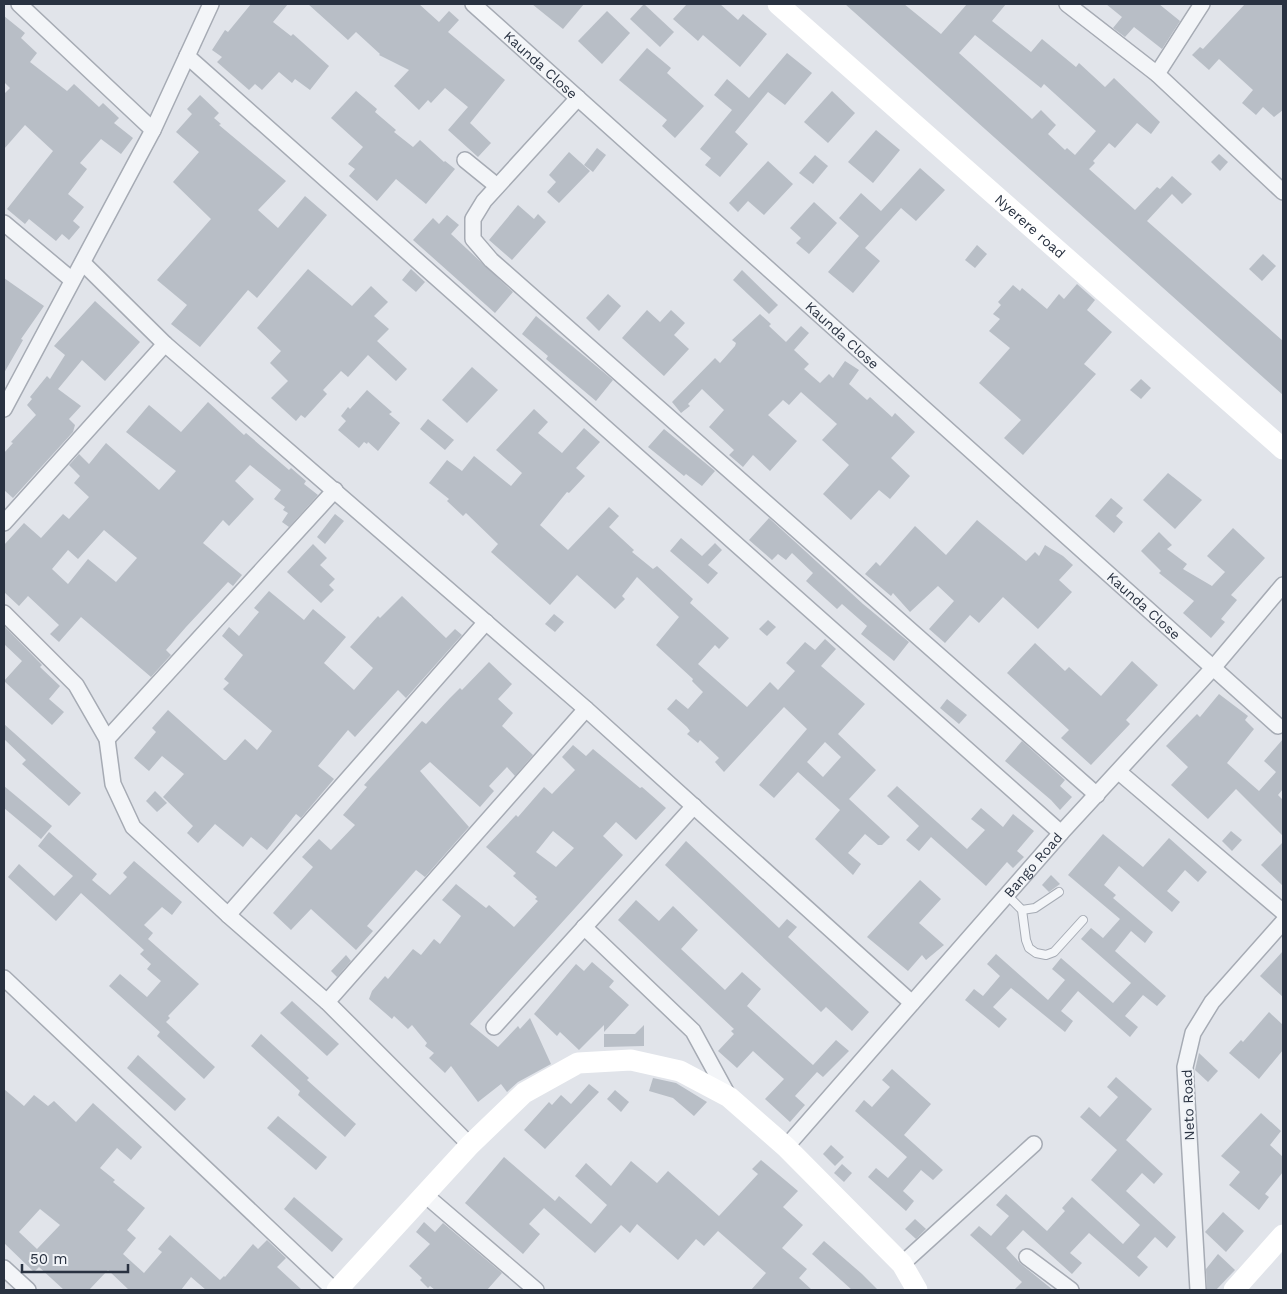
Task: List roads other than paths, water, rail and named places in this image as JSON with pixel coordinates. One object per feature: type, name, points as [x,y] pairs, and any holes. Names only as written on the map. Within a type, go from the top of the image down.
[{"type":"street","points":[[19,4],[153,130]]},
{"type":"street","points":[[4,409],[153,130],[212,4]]},
{"type":"street","name":"Kaunda Close","points":[[473,4],[1278,726]]},
{"type":"street","name":"Nyerere road","points":[[778,4],[1283,449]]},
{"type":"street","points":[[1067,4],[1157,74],[1283,192]]},
{"type":"street","points":[[1157,74],[1202,4]]},
{"type":"street","points":[[187,56],[1061,834]]},
{"type":"street","points":[[578,98],[484,201],[473,219],[472,239],[491,260],[1097,795]]},
{"type":"street","points":[[465,160],[497,186]]},
{"type":"street","points":[[4,223],[72,280]]},
{"type":"street","points":[[83,263],[165,344],[586,709],[912,1003]]},
{"type":"street","points":[[4,524],[165,344]]},
{"type":"street","points":[[107,739],[335,490]]},
{"type":"street","name":"Bango Road","points":[[786,1147],[1006,895],[1213,668],[1283,585]]},
{"type":"street","points":[[4,613],[76,686],[107,739],[113,784],[133,827],[228,916],[327,1002],[470,1145]]},
{"type":"street","points":[[228,916],[486,622]]},
{"type":"street","points":[[327,1002],[586,709]]},
{"type":"street","points":[[1118,772],[1283,912]]},
{"type":"street","points":[[494,1027],[694,806]]},
{"type":"street","name":"Neto Road","points":[[1198,1290],[1185,1067],[1193,1033],[1212,1002],[1283,922]]},
{"type":"street","points":[[584,928],[693,1031],[729,1097]]},
{"type":"street","points":[[4,978],[336,1290],[470,1145],[524,1093],[578,1063],[631,1060],[680,1072],[729,1097],[786,1147],[902,1264],[916,1290]]},
{"type":"street","points":[[902,1264],[1034,1144]]},
{"type":"street","points":[[424,1194],[536,1290]]},
{"type":"street","points":[[1234,1290],[1283,1235]]},
{"type":"street","points":[[1027,1257],[1071,1290]]},
{"type":"street","points":[[4,1268],[28,1290]]},
{"type":"lane","points":[[1022,910],[1035,908],[1059,892]]},
{"type":"lane","points":[[1006,895],[1022,910],[1029,948],[1036,953],[1046,955],[1054,952],[1083,920]]}]
